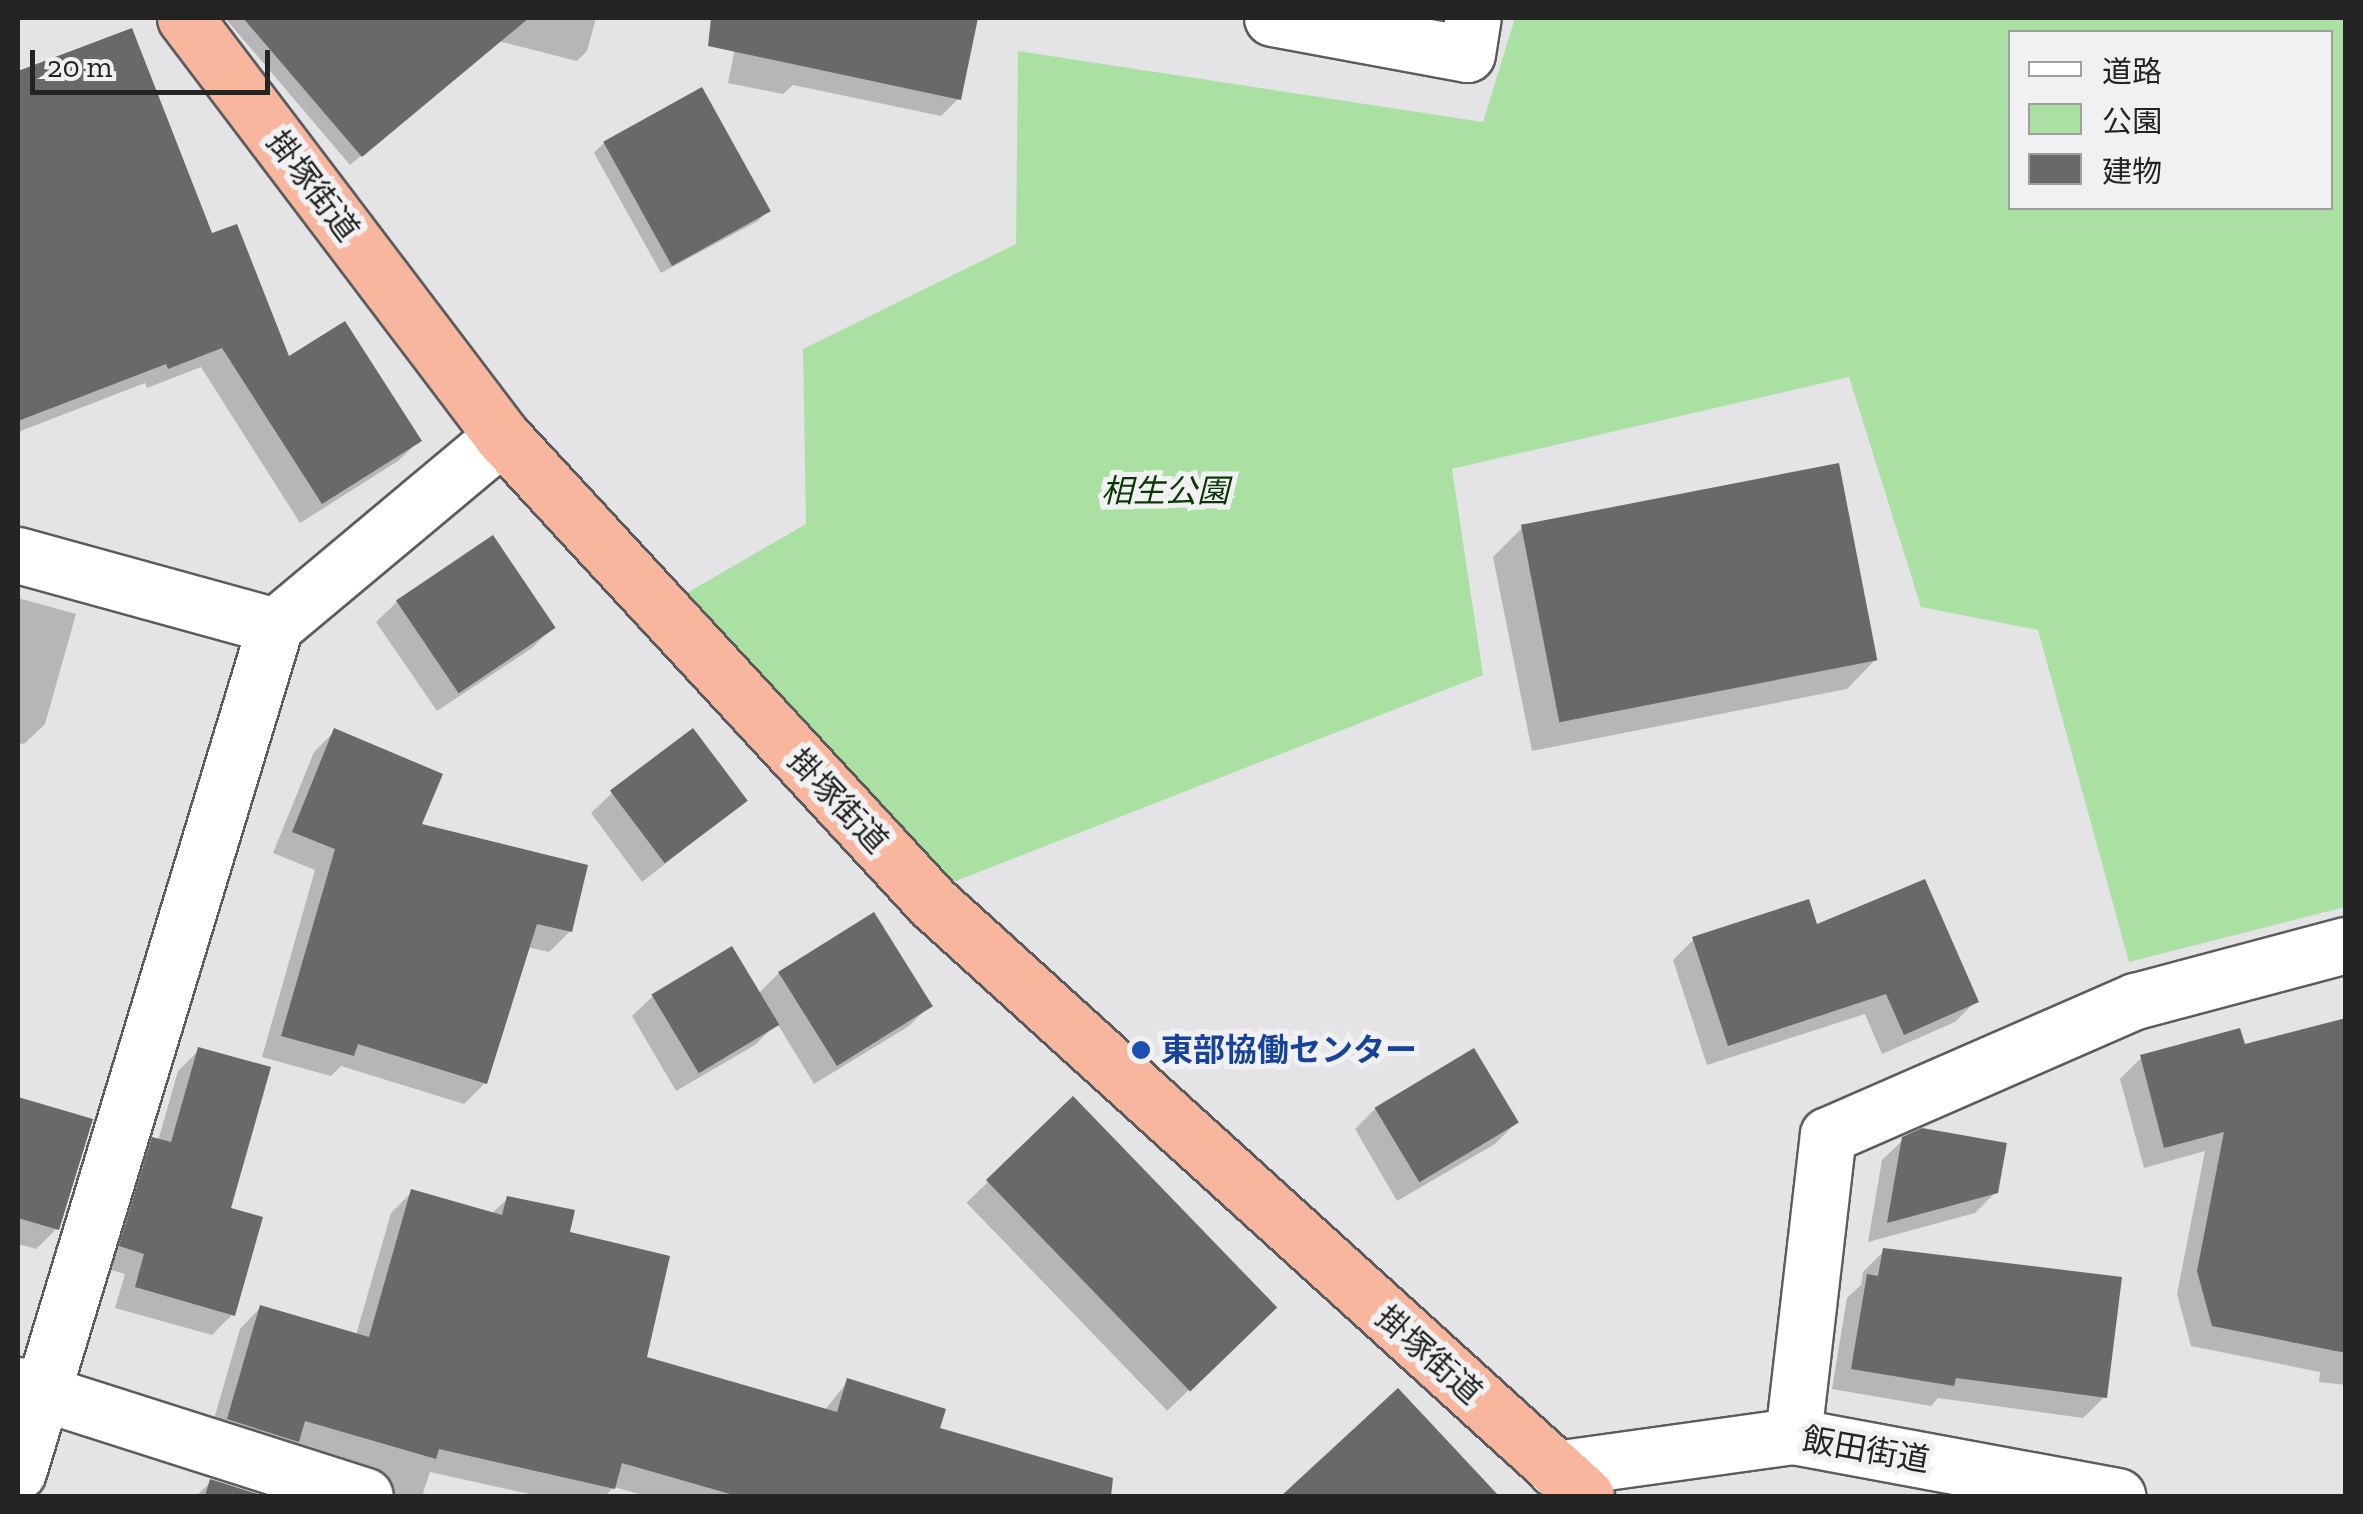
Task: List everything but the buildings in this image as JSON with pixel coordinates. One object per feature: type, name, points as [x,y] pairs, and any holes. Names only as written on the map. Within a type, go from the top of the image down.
[{"type":"highway","name":"掛塚街道","points":[[196,21],[502,436],[933,904],[1570,1483]]},
{"type":"street","points":[[1272,18],[1468,54],[1473,18]]},
{"type":"street","points":[[18,1472],[30,1389],[275,626],[502,436]]},
{"type":"street","points":[[18,555],[275,626]]},
{"type":"street","points":[[1793,1436],[1828,1134],[2135,1001],[2346,944]]},
{"type":"street","points":[[30,1389],[366,1496]]},
{"type":"street","name":"飯田街道","points":[[1570,1483],[1793,1436],[2117,1496]]},
{"type":"green space","name":"相生公園","points":[[1515,18],[2345,18],[2345,907],[2129,962],[2038,630],[1921,607],[1849,377],[1452,469],[1483,675],[925,893],[673,601],[806,524],[803,349],[1016,244],[1018,51],[1483,122]]},
{"type":"place","name":"東部協働センター","points":[[1141,1050]]}]
